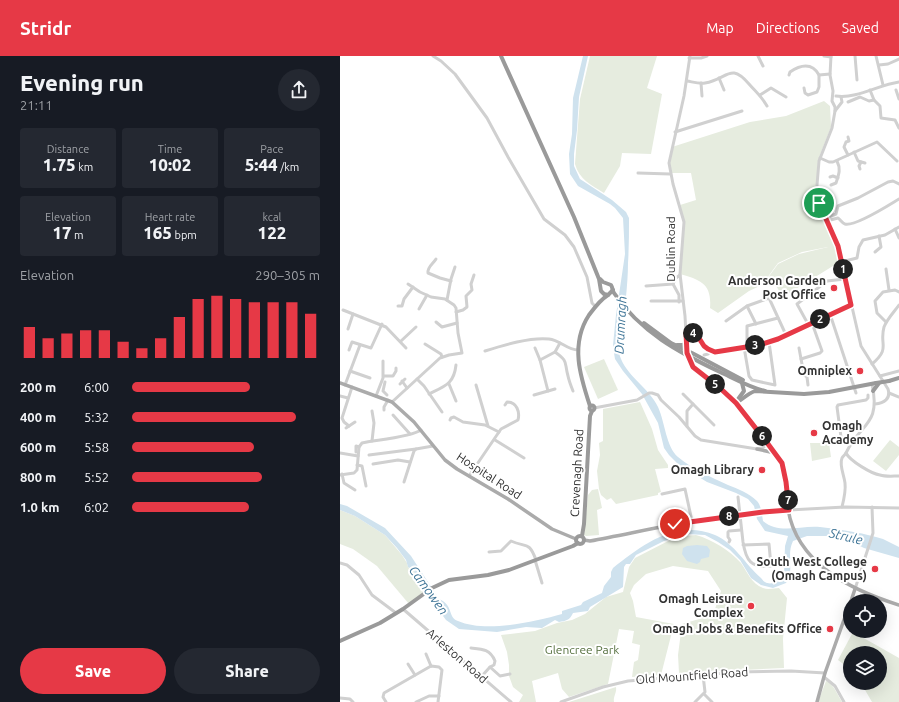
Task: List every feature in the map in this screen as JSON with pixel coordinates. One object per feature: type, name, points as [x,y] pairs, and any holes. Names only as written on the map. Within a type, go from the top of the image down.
[{"type":"highway","points":[[500,56],[577,224],[600,279],[602,292],[601,300]]},
{"type":"highway","points":[[600,279],[605,283],[611,284],[613,294],[652,334],[678,352],[741,382],[765,391]]},
{"type":"highway","points":[[601,286],[605,283]]},
{"type":"highway","points":[[602,292],[613,294]]},
{"type":"highway","name":"Crevenagh Road","points":[[583,538],[590,416],[592,408],[581,377],[578,350],[581,331],[586,320],[601,300],[613,294]]},
{"type":"highway","points":[[632,314],[675,345],[687,352],[699,356],[755,388]]},
{"type":"highway","points":[[675,345],[680,346],[686,343]]},
{"type":"highway","points":[[736,403],[748,393],[755,391],[804,394],[829,392],[876,384],[899,378]]},
{"type":"highway","points":[[736,403],[744,391],[744,386],[741,382]]},
{"type":"highway","points":[[865,386],[873,390],[876,384]]},
{"type":"highway","points":[[340,641],[373,626],[403,609],[432,588],[453,579],[499,573],[573,546],[577,541],[578,536],[583,538],[581,544],[577,541]]},
{"type":"main road","points":[[687,352],[690,361],[698,372],[716,385],[736,403],[775,453],[782,465],[792,525],[799,540],[808,553],[822,567],[855,589],[899,605]]},
{"type":"main road","name":"Hospital Road","points":[[340,383],[390,401],[421,430],[445,460],[508,499],[552,529],[577,541]]},
{"type":"main road","points":[[757,449],[775,453]]},
{"type":"main road","points":[[583,538],[590,541],[692,521],[789,510]]},
{"type":"main road","points":[[853,594],[855,589]]},
{"type":"main road","points":[[817,702],[825,673],[843,622]]},
{"type":"street","points":[[433,56],[455,74],[487,118],[544,219],[565,235],[574,247],[587,278],[592,303],[595,306]]},
{"type":"street","points":[[689,57],[701,58],[707,56]]},
{"type":"street","points":[[758,56],[763,66]]},
{"type":"street","points":[[824,56],[831,56],[830,74],[835,97],[832,101],[835,111],[832,128],[820,158],[817,198],[837,243],[861,346],[889,393],[899,397]]},
{"type":"street","points":[[855,56],[857,80]]},
{"type":"street","points":[[876,56],[883,85]]},
{"type":"street","name":"Dublin Road","points":[[687,352],[686,333],[681,302],[680,275],[684,222],[670,174],[669,163],[687,81],[689,57]]},
{"type":"street","points":[[879,65],[888,64],[898,60],[899,66]]},
{"type":"street","points":[[789,75],[790,72],[799,66],[809,66],[816,70],[819,75],[819,87],[817,92],[808,95],[805,93],[804,88]]},
{"type":"street","points":[[687,81],[702,84],[731,73],[740,74],[760,95],[767,106]]},
{"type":"street","points":[[819,75],[830,74]]},
{"type":"street","points":[[719,78],[724,90]]},
{"type":"street","points":[[835,111],[842,101],[848,97],[883,85],[899,82]]},
{"type":"street","points":[[702,84],[702,96]]},
{"type":"street","points":[[760,95],[771,88],[786,97]]},
{"type":"street","points":[[870,90],[874,100],[880,106],[881,118],[895,120],[899,128]]},
{"type":"street","points":[[896,90],[899,99]]},
{"type":"street","points":[[835,97],[848,97]]},
{"type":"street","points":[[840,97],[842,101]]},
{"type":"street","points":[[848,102],[860,97],[869,101],[874,100]]},
{"type":"street","points":[[834,105],[839,105]]},
{"type":"street","points":[[675,132],[742,111]]},
{"type":"street","points":[[848,137],[849,140],[846,142],[844,147],[848,155]]},
{"type":"street","points":[[820,158],[829,162],[837,161],[877,142],[897,161]]},
{"type":"street","points":[[854,152],[858,161],[863,163],[859,166],[860,169]]},
{"type":"street","points":[[830,185],[836,183],[838,178],[840,168],[837,161]]},
{"type":"street","points":[[638,173],[670,174]]},
{"type":"street","points":[[830,177],[833,176],[838,178]]},
{"type":"street","points":[[827,220],[836,214],[838,206],[858,198],[888,182],[899,184]]},
{"type":"street","points":[[827,220],[838,218],[845,224],[849,224],[877,213],[899,199]]},
{"type":"street","points":[[841,262],[857,258],[859,247],[863,240],[879,236],[899,227]]},
{"type":"street","points":[[895,229],[899,238]]},
{"type":"street","points":[[874,253],[881,247],[879,236]]},
{"type":"street","points":[[436,259],[428,269],[428,273],[450,281]]},
{"type":"street","points":[[447,300],[450,281],[455,267]]},
{"type":"street","points":[[886,268],[889,290]]},
{"type":"street","points":[[456,312],[467,307],[466,296],[472,290],[471,284],[474,275]]},
{"type":"street","points":[[673,284],[676,278],[680,275]]},
{"type":"street","points":[[808,324],[797,304],[827,281],[845,279]]},
{"type":"street","points":[[384,410],[384,407],[390,401],[442,357],[462,353],[454,305],[447,300],[427,295],[408,284]]},
{"type":"street","points":[[646,286],[673,284]]},
{"type":"street","points":[[651,301],[681,302],[673,284]]},
{"type":"street","points":[[398,306],[402,306],[404,299],[413,287]]},
{"type":"street","points":[[886,322],[877,314],[875,301],[883,292],[895,290],[899,292]]},
{"type":"street","points":[[419,309],[427,295]]},
{"type":"street","points":[[726,321],[747,306],[769,298],[786,335]]},
{"type":"street","points":[[686,333],[697,335],[704,346],[711,351],[723,351],[769,342],[851,305]]},
{"type":"street","points":[[747,306],[756,324]]},
{"type":"street","points":[[872,364],[883,353],[884,328],[886,322],[899,306]]},
{"type":"street","points":[[342,310],[382,324],[401,341],[406,348]]},
{"type":"street","points":[[348,329],[353,314]]},
{"type":"street","points":[[830,314],[856,393]]},
{"type":"street","points":[[769,342],[775,385],[752,380],[748,376],[745,347],[747,326],[778,318]]},
{"type":"street","points":[[436,322],[442,327],[457,323]]},
{"type":"street","points":[[801,359],[822,351],[812,322]]},
{"type":"street","points":[[350,350],[352,342],[371,348],[382,324]]},
{"type":"street","points":[[401,341],[416,327]]},
{"type":"street","points":[[406,328],[410,332]]},
{"type":"street","points":[[485,351],[503,345],[523,341],[550,339],[570,349],[578,350]]},
{"type":"street","points":[[540,360],[555,352],[560,343]]},
{"type":"street","points":[[425,344],[441,354],[442,357]]},
{"type":"street","points":[[345,385],[360,345]]},
{"type":"street","points":[[534,348],[540,360],[548,391]]},
{"type":"street","points":[[799,348],[804,376],[807,377],[808,385]]},
{"type":"street","points":[[704,355],[711,351]]},
{"type":"street","points":[[555,352],[567,363],[567,375],[573,391]]},
{"type":"street","points":[[376,396],[384,376],[383,361]]},
{"type":"street","points":[[429,394],[448,384],[454,376],[456,365]]},
{"type":"street","points":[[384,376],[393,376],[396,368]]},
{"type":"street","points":[[350,371],[370,378]]},
{"type":"street","points":[[880,376],[899,371]]},
{"type":"street","points":[[416,379],[424,386],[442,412]]},
{"type":"street","points":[[402,381],[407,388]]},
{"type":"street","points":[[385,382],[384,391],[386,395]]},
{"type":"street","points":[[448,384],[456,401]]},
{"type":"street","points":[[476,385],[488,426]]},
{"type":"street","points":[[352,387],[342,418],[347,427],[355,422]]},
{"type":"street","points":[[379,387],[384,388]]},
{"type":"street","points":[[534,394],[555,389]]},
{"type":"street","points":[[842,507],[845,490],[842,462],[843,457],[846,454],[850,444],[871,420],[875,404],[873,390]]},
{"type":"street","points":[[592,408],[640,399],[652,392],[658,395],[695,436],[704,441],[757,449],[768,444]]},
{"type":"street","points":[[875,404],[885,401],[889,393]]},
{"type":"street","points":[[683,394],[714,426]]},
{"type":"street","points":[[850,444],[841,436],[835,406],[866,400],[868,395]]},
{"type":"street","points":[[340,396],[348,398]]},
{"type":"street","points":[[469,476],[481,455],[495,440],[501,429],[515,423],[519,419],[515,404],[513,402],[507,402],[505,405]]},
{"type":"street","points":[[687,426],[687,411],[694,404]]},
{"type":"street","points":[[340,406],[345,408]]},
{"type":"street","points":[[372,411],[374,423],[372,441]]},
{"type":"street","points":[[393,415],[410,434]]},
{"type":"street","points":[[450,420],[454,417],[463,422],[488,426],[499,432]]},
{"type":"street","points":[[356,452],[356,446],[359,447],[362,443],[410,434],[421,430]]},
{"type":"street","points":[[495,440],[524,458]]},
{"type":"street","points":[[369,456],[433,446]]},
{"type":"street","points":[[355,490],[344,483],[341,474],[355,472],[359,447]]},
{"type":"street","points":[[404,482],[416,449]]},
{"type":"street","points":[[340,453],[358,456]]},
{"type":"street","points":[[846,454],[873,473],[899,476]]},
{"type":"street","points":[[373,464],[398,460],[410,462]]},
{"type":"street","points":[[357,465],[362,466],[366,484]]},
{"type":"street","points":[[662,494],[686,489],[692,521]]},
{"type":"street","points":[[738,497],[741,530],[743,545],[745,553],[753,564],[758,566],[772,566],[769,544],[743,545]]},
{"type":"street","points":[[789,510],[842,507],[899,508]]},
{"type":"street","points":[[855,589],[873,533],[872,507]]},
{"type":"street","points":[[729,542],[729,531],[741,530]]},
{"type":"street","points":[[488,552],[501,551],[511,541],[528,546],[531,549],[542,584]]},
{"type":"street","points":[[340,563],[347,565],[359,575],[372,595],[396,613]]},
{"type":"street","name":"Arleston Road","points":[[403,609],[511,702]]},
{"type":"street","points":[[471,648],[485,649],[490,652],[495,661],[494,665],[481,677]]},
{"type":"street","points":[[426,654],[431,666]]},
{"type":"street","points":[[408,664],[415,675]]},
{"type":"street","points":[[386,702],[383,697],[384,693],[431,666],[439,667],[442,670],[438,702]]},
{"type":"street","points":[[490,668],[500,676],[510,674]]},
{"type":"street","name":"Old Mountfield Road","points":[[561,702],[616,683],[630,681],[703,675],[791,671],[825,673]]},
{"type":"street","points":[[703,675],[704,694],[712,702]]},
{"type":"street","points":[[824,677],[835,686],[844,702]]},
{"type":"street","points":[[695,702],[704,694]]},
{"type":"street","points":[[416,702],[429,696],[439,696]]},
{"type":"street","points":[[340,698],[350,699],[353,702]]},
{"type":"green space","points":[[590,56],[657,56],[647,88],[662,94],[651,154],[622,153],[620,166],[604,193],[590,184],[579,174],[575,164],[580,99]]},
{"type":"green space","points":[[824,101],[830,106],[831,127],[818,160],[816,198],[836,244],[835,245],[837,245],[841,261],[783,297],[773,281],[764,283],[778,264],[799,254],[828,247],[802,252],[778,263],[762,285],[749,291],[718,313],[710,308],[709,293],[704,284],[694,278],[680,274],[684,229],[680,205],[696,200],[691,173],[671,173],[669,163],[672,147],[750,122],[786,116]]},
{"type":"green space","points":[[604,359],[618,390],[598,399],[584,367]]},
{"type":"green space","points":[[640,402],[652,429],[658,450],[668,465],[668,468],[655,469],[661,492],[658,493],[658,495],[616,504],[611,498],[607,500],[601,495],[599,489],[597,471],[600,455],[599,443],[603,441],[603,409]]},
{"type":"green space","points":[[890,440],[899,447],[899,455],[886,471],[873,461]]},
{"type":"green space","points":[[810,443],[829,443],[831,457],[812,461]]},
{"type":"green space","points":[[598,489],[602,508],[597,510],[599,535],[586,536],[584,535],[588,495],[592,490]]},
{"type":"green space","points":[[340,510],[355,516],[385,535],[402,555],[408,567],[414,571],[425,592],[409,604],[377,566],[353,549],[340,544]]},
{"type":"green space","name":"Glencree Park","points":[[696,535],[715,543],[731,554],[741,563],[750,577],[759,586],[767,589],[779,588],[787,598],[783,639],[784,668],[679,673],[678,655],[682,624],[713,615],[721,591],[708,571],[673,566],[646,574],[634,585],[630,593],[636,617],[674,624],[661,675],[632,677],[634,662],[638,660],[640,645],[632,643],[634,631],[619,629],[608,684],[569,697],[562,689],[558,673],[532,681],[536,702],[519,702],[523,695],[513,687],[509,676],[507,652],[501,635],[535,631],[557,623],[572,620],[585,614],[606,597],[623,592],[629,567],[635,558],[676,537]]},
{"type":"green space","points":[[850,638],[864,638],[878,646],[846,646]]},
{"type":"green space","points":[[843,651],[843,664],[838,660]]},
{"type":"green space","points":[[887,651],[899,658],[899,702],[872,702],[865,690],[887,690]]},
{"type":"green space","points":[[826,681],[829,682],[834,688],[842,702],[818,702]]},
{"type":"green space","points":[[616,687],[614,702],[569,702]]},
{"type":"water","points":[[583,56],[588,56],[579,97],[574,166],[580,179],[612,200],[626,212],[629,218],[627,284],[619,337],[619,353],[629,372],[650,394],[658,407],[668,441],[674,453],[695,469],[754,498],[761,510],[763,521],[769,525],[783,529],[820,527],[876,537],[899,547],[899,558],[827,536],[807,536],[793,541],[790,552],[789,578],[786,583],[773,588],[761,585],[751,578],[740,560],[730,550],[718,542],[705,535],[686,534],[664,541],[636,555],[630,564],[626,564],[624,567],[623,587],[590,607],[588,611],[573,613],[566,621],[559,622],[555,620],[542,628],[526,627],[497,632],[459,629],[446,620],[423,589],[414,571],[408,567],[406,560],[385,535],[355,516],[340,510],[340,504],[347,506],[385,528],[411,556],[439,599],[447,604],[452,617],[458,621],[482,626],[524,623],[562,614],[562,611],[581,605],[583,602],[602,593],[604,586],[611,577],[613,568],[648,543],[673,532],[687,530],[701,531],[715,535],[734,549],[755,573],[767,583],[780,580],[784,576],[785,546],[788,536],[765,531],[757,519],[754,506],[748,499],[707,482],[679,465],[669,455],[664,448],[658,423],[642,394],[615,359],[613,345],[625,254],[623,218],[610,204],[578,186],[570,174],[569,154],[572,134],[573,98]]},
{"type":"water","points":[[697,545],[707,546],[710,550],[709,557],[701,559],[697,564],[687,561],[682,554],[683,548]]},
{"type":"place","name":"Anderson Garden Post Office","points":[[834,288]]},
{"type":"place","name":"Omniplex","points":[[860,371]]},
{"type":"place","name":"Omagh Academy","points":[[814,433]]},
{"type":"place","name":"Omagh Library","points":[[762,470]]},
{"type":"place","name":"South West College (Omagh Campus)","points":[[875,569]]},
{"type":"place","name":"Omagh Leisure Complex","points":[[751,606]]},
{"type":"place","name":"Omagh Jobs & Benefits Office","points":[[830,629]]},
{"type":"route","points":[[675,524],[789,510],[782,463],[736,403],[693,367],[687,353],[686,333],[693,333],[697,335],[704,346],[715,352],[759,345],[788,334],[851,305],[838,246],[819,203]]},
{"type":"water label","name":"Drumragh","points":[[620,325]]},
{"type":"water label","name":"Strule","points":[[846,536]]},
{"type":"water label","name":"Camowen","points":[[429,590]]}]
